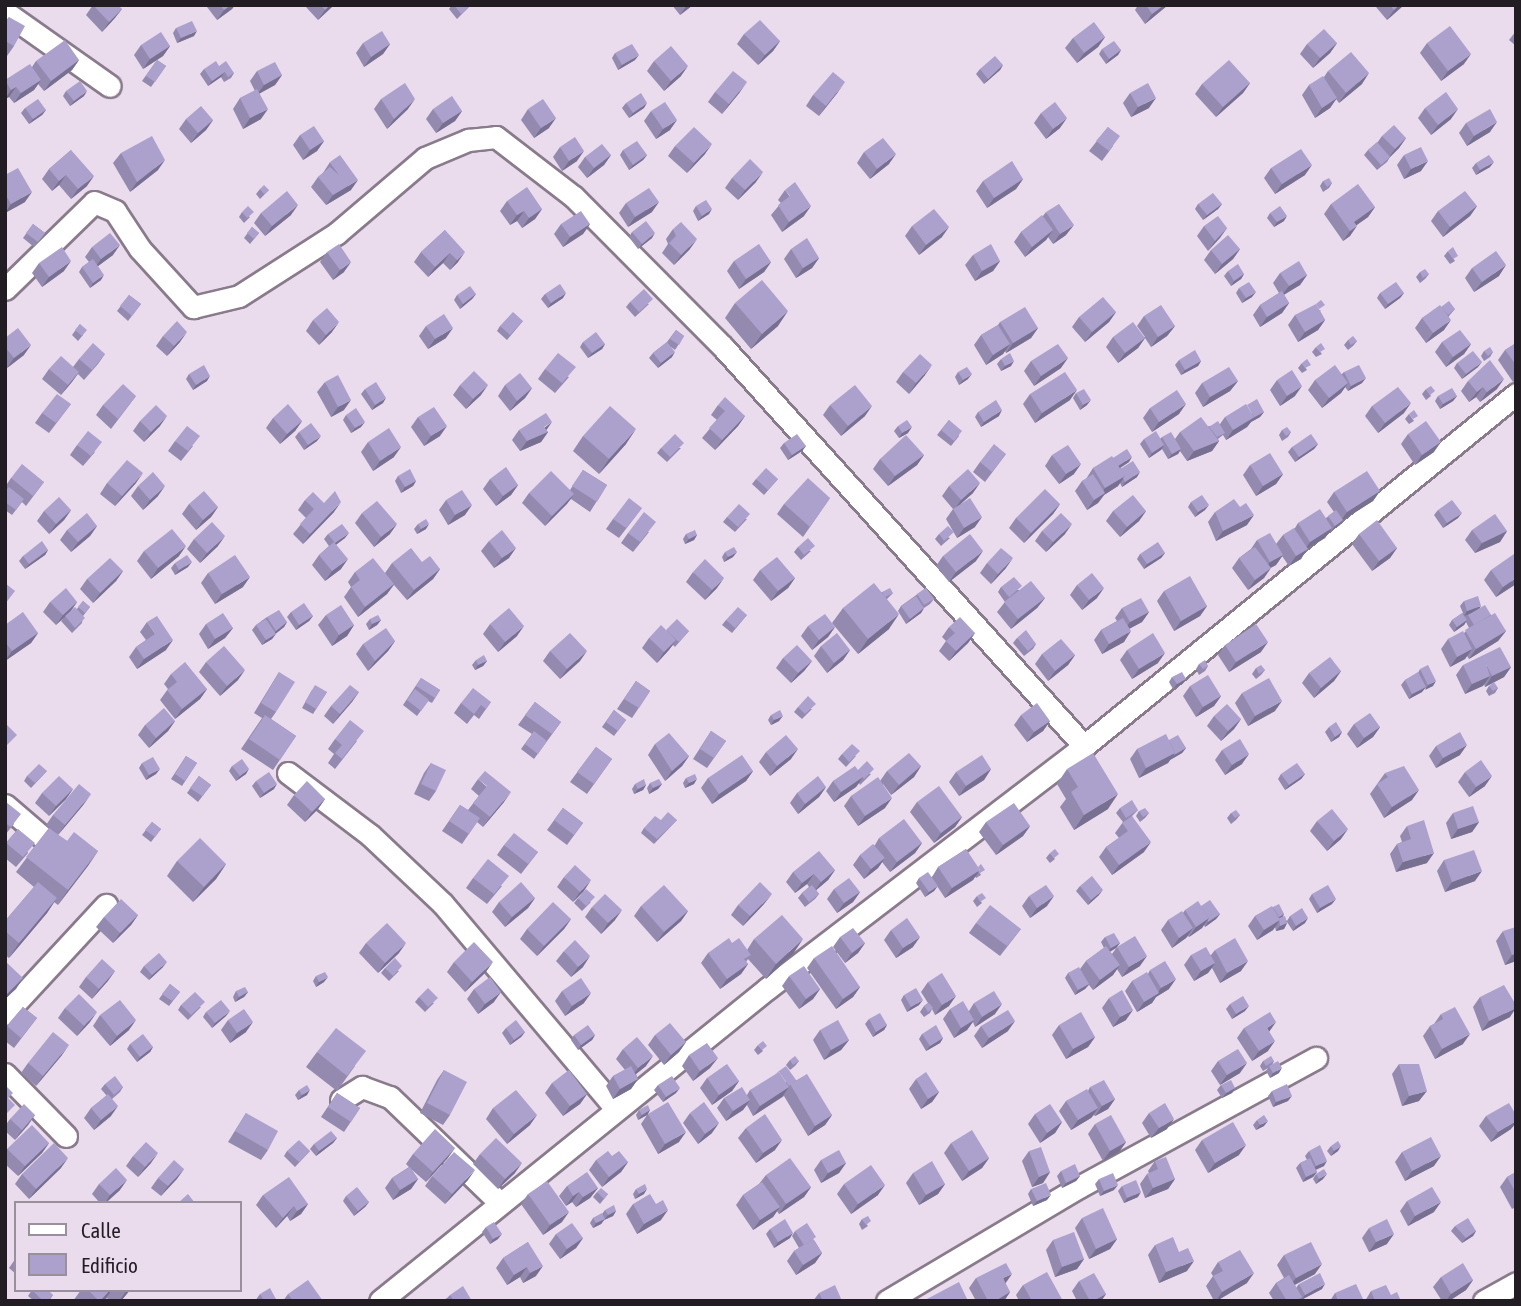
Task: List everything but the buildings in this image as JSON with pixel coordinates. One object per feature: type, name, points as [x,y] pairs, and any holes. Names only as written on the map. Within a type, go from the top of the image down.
[{"type":"street","points":[[5,12],[110,86]]},
{"type":"street","points":[[5,289],[94,202],[115,211],[140,249],[193,307],[239,296],[337,233],[425,158],[468,140],[496,137],[574,197],[723,347],[1084,746]]},
{"type":"street","points":[[380,1301],[616,1109],[1084,746],[1516,394]]},
{"type":"street","points":[[288,773],[370,835],[439,899],[616,1109]]},
{"type":"street","points":[[5,804],[41,836]]},
{"type":"street","points":[[5,1014],[106,905]]},
{"type":"street","points":[[887,1301],[1079,1187],[1316,1058]]},
{"type":"street","points":[[5,1074],[66,1136]]},
{"type":"street","points":[[341,1100],[362,1087],[390,1097],[499,1202]]},
{"type":"street","points":[[1484,1301],[1516,1283]]}]
